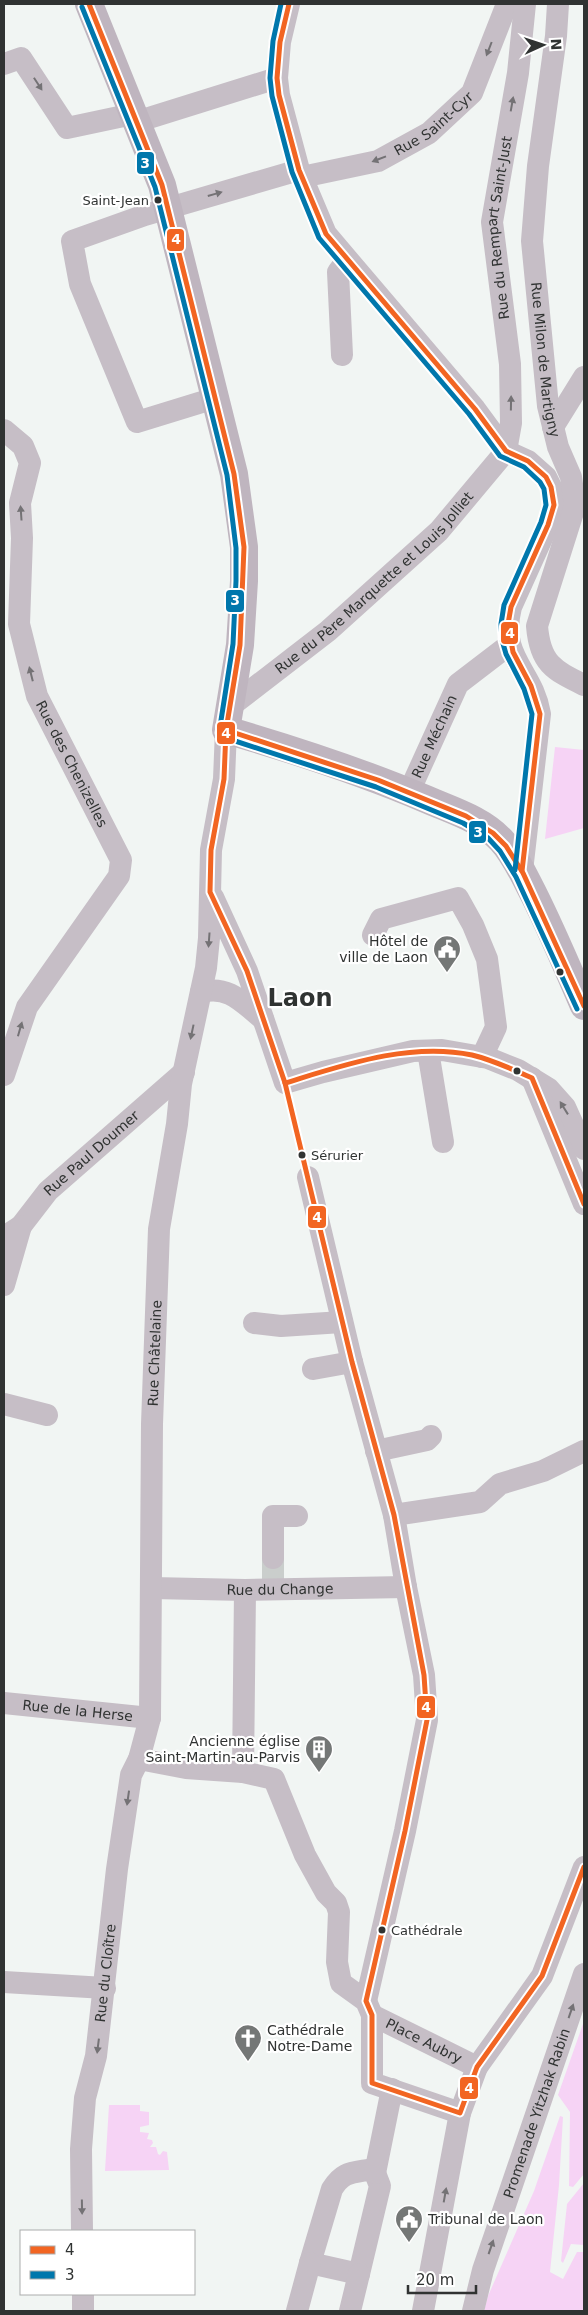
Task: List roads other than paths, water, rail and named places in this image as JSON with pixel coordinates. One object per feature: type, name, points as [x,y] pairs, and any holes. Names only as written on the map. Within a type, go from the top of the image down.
[{"type":"main road","points":[[89,4],[162,186],[234,474],[244,547],[240,636],[229,718],[314,756],[409,792],[475,820],[487,828],[500,840],[522,871],[548,924],[584,1006]]},
{"type":"street","points":[[289,4],[280,42],[277,78],[279,95],[301,173],[326,234],[475,409],[506,451],[528,461],[539,470],[549,482],[554,498],[548,525],[510,607],[507,633],[509,645],[535,693],[540,714],[522,871]]},
{"type":"street","name":"Rue Saint-Cyr","points":[[215,398],[137,422],[80,284],[72,240],[168,208],[301,173],[378,161],[430,133],[472,93],[506,4]]},
{"type":"street","name":"Rue du Rempart Saint-Just","points":[[506,451],[511,423],[510,364],[502,289],[492,237],[492,222],[518,72],[526,4]]},
{"type":"street","name":"Rue Milon de Martigny","points":[[558,4],[556,36],[538,166],[532,241],[545,380],[553,427],[558,447],[571,477],[575,506],[537,626],[538,643],[546,659],[558,673],[584,685]]},
{"type":"street","points":[[4,64],[21,58],[66,128],[134,118],[277,78]]},
{"type":"street","points":[[342,355],[338,272],[347,260]]},
{"type":"street","points":[[553,427],[584,377]]},
{"type":"street","name":"Rue des Chenizelles","points":[[4,430],[23,446],[30,463],[20,503],[22,538],[19,624],[37,696],[121,860],[119,876],[26,1007],[4,1075]]},
{"type":"street","name":"Rue du Père Marquette et Louis Jolliet","points":[[229,718],[439,531],[506,451]]},
{"type":"street","name":"Rue Méchain","points":[[409,792],[458,684],[509,645]]},
{"type":"street","name":"Rue Châtelaine","points":[[150,1718],[152,1424],[159,1229],[184,1072],[201,992],[209,938],[211,850],[224,778],[229,718]]},
{"type":"street","points":[[210,892],[247,971],[285,1083],[403,1053],[442,1050],[482,1057],[518,1070],[549,1089],[565,1107],[584,1149]]},
{"type":"street","points":[[373,935],[381,919],[458,898],[473,925],[487,959],[496,1027],[482,1057]]},
{"type":"street","points":[[201,992],[215,988],[227,991],[263,1018]]},
{"type":"street","points":[[428,1051],[443,1142]]},
{"type":"street","name":"Rue Paul Doumer","points":[[12,1232],[48,1191],[184,1072]]},
{"type":"street","points":[[532,1078],[584,1204]]},
{"type":"street","points":[[308,1177],[352,1362],[394,1515],[424,1675],[427,1720],[368,2008]]},
{"type":"street","points":[[4,1285],[12,1232]]},
{"type":"street","points":[[254,1323],[281,1326],[342,1322]]},
{"type":"street","points":[[313,1369],[352,1362]]},
{"type":"street","points":[[4,1404],[47,1415]]},
{"type":"street","points":[[376,1451],[427,1440],[431,1436]]},
{"type":"street","points":[[394,1515],[480,1502],[500,1484],[543,1471],[584,1451]]},
{"type":"street","points":[[273,1558],[273,1516],[297,1516]]},
{"type":"street","name":"Rue du Change","points":[[152,1588],[245,1590],[273,1585],[406,1587]]},
{"type":"street","points":[[243,1772],[245,1590]]},
{"type":"street","name":"Rue de la Herse","points":[[4,1704],[150,1718]]},
{"type":"street","name":"Rue du Cloître","points":[[82,2230],[82,2149],[85,2098],[96,2056],[117,1869],[131,1775],[139,1759],[150,1718]]},
{"type":"street","points":[[139,1759],[186,1768],[243,1772],[274,1779],[305,1855],[326,1893],[336,1903],[339,1912],[337,1962],[341,1983],[368,2008]]},
{"type":"street","points":[[476,2067],[542,1976],[584,1867]]},
{"type":"street","name":"Promenade Yitzhak Rabin","points":[[473,2311],[486,2261],[584,1974]]},
{"type":"street","points":[[4,1982],[105,1988]]},
{"type":"street","name":"Place Aubry","points":[[368,2008],[476,2067],[460,2113],[372,2083],[368,2008]]},
{"type":"street","points":[[350,2311],[380,2186],[375,2172],[392,2089]]},
{"type":"street","points":[[424,2311],[460,2113]]},
{"type":"street","points":[[297,2311],[332,2189],[339,2178],[349,2173],[367,2170],[375,2172]]},
{"type":"street","points":[[310,2263],[359,2274]]},
{"type":"street","points":[[83,2295],[83,2311]]},
{"type":"tunnel","points":[[273,1558],[273,1581]]},
{"type":"place","name":"Saint-Jean","points":[[158,200]]},
{"type":"place","name":"Hôtel de ville de Laon","points":[[447,973]]},
{"type":"place","name":"Sérurier","points":[[302,1155]]},
{"type":"place","name":"Ancienne église Saint-Martin-au-Parvis","points":[[319,1773]]},
{"type":"place","name":"Cathédrale","points":[[382,1930]]},
{"type":"place","name":"Cathédrale Notre-Dame","points":[[248,2062]]},
{"type":"place","name":"Tribunal de Laon","points":[[409,2243]]},
{"type":"district","name":"Laon","points":[[300,998]]}]
